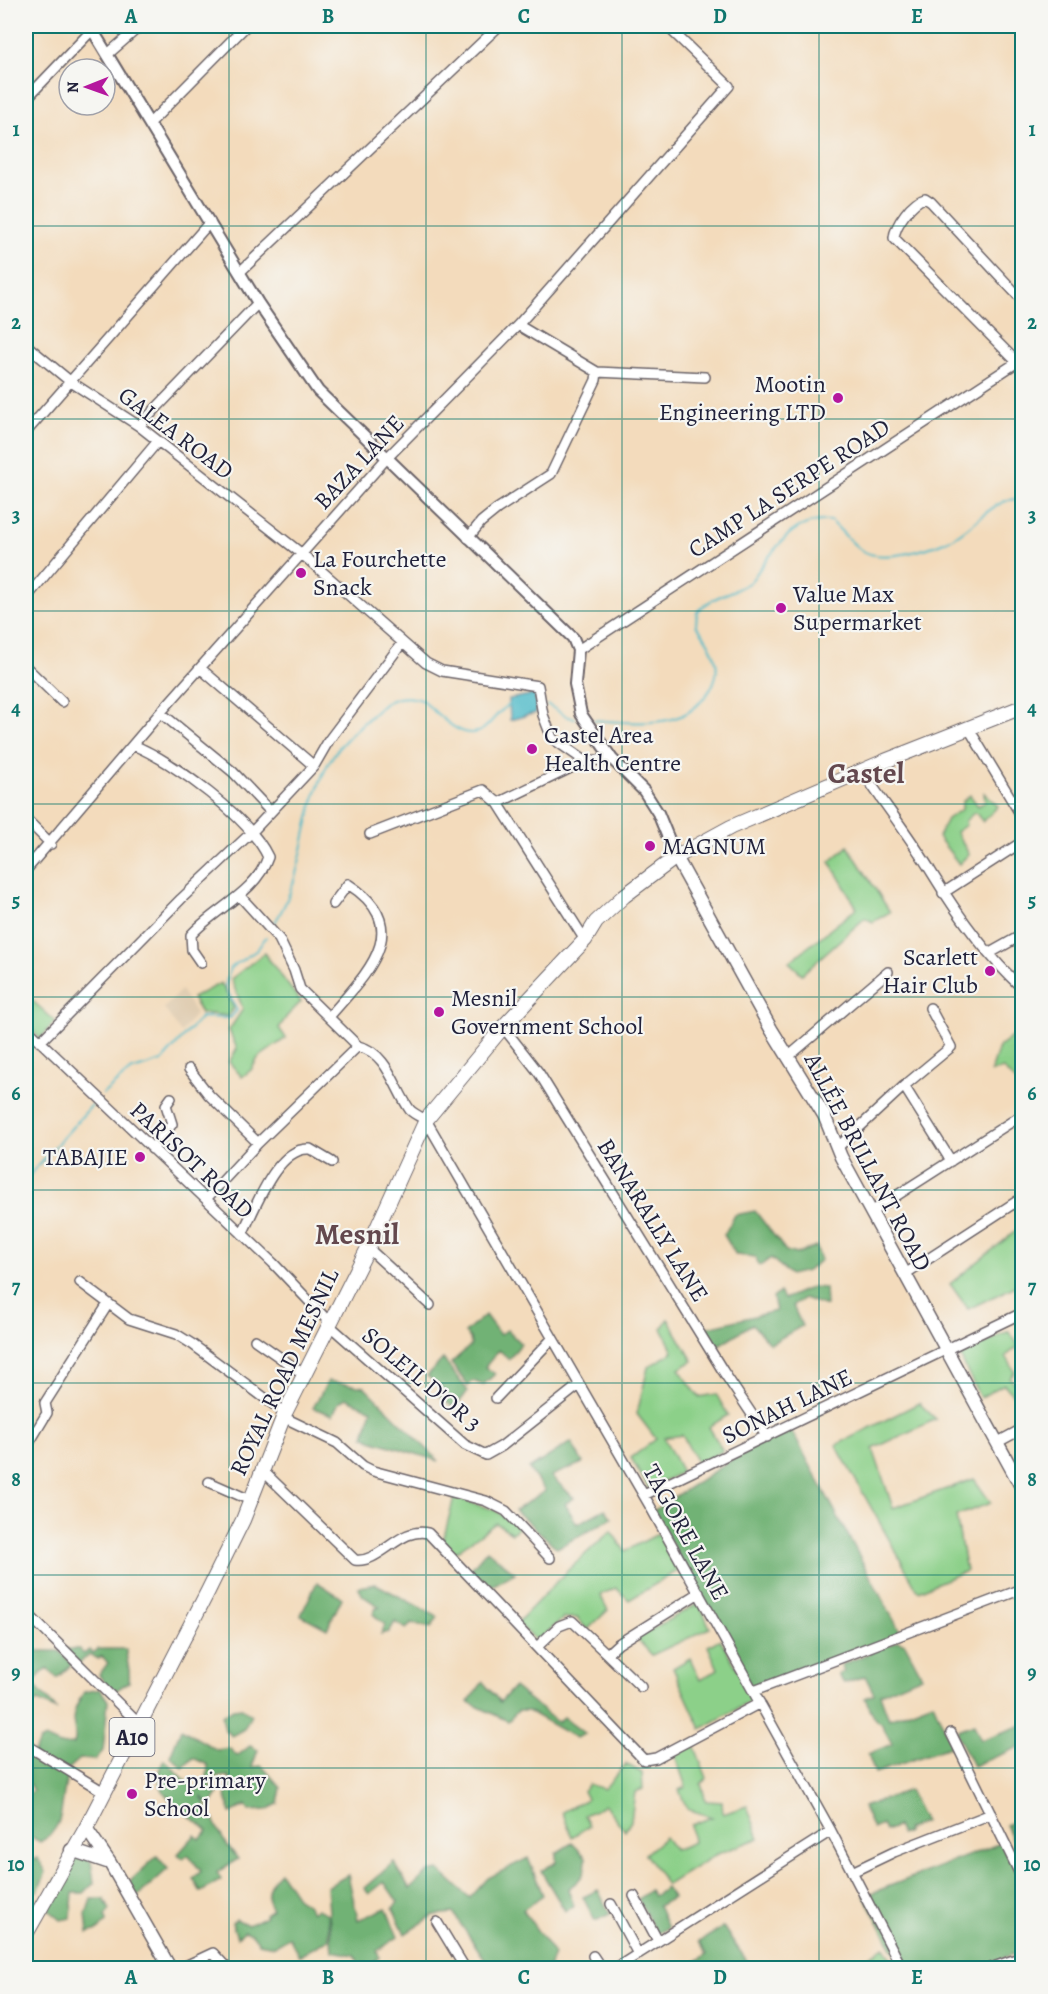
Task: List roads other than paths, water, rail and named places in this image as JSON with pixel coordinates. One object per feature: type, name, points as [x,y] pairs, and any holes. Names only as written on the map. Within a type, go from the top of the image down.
[{"type":"main road","name":"A10","points":[[676,858],[731,827],[862,771],[1023,707]]},
{"type":"main road","name":"ROYAL ROAD MESNIL","points":[[139,1724],[208,1591],[250,1500],[284,1415],[368,1248],[426,1120],[503,1027],[585,940],[596,922],[624,896],[676,858]]},
{"type":"main road","name":"ALLÉE BRILLANT ROAD","points":[[676,858],[788,1057],[824,1115],[837,1148],[871,1212],[1023,1488]]},
{"type":"main road","name":"A10","points":[[26,1934],[71,1850],[86,1828],[139,1724]]},
{"type":"main road","points":[[86,1828],[110,1863],[170,1968]]},
{"type":"main road","points":[[71,1850],[110,1863]]},
{"type":"street","points":[[108,54],[140,26]]},
{"type":"street","points":[[150,123],[246,26]]},
{"type":"street","points":[[241,272],[499,26]]},
{"type":"street","name":"BAZA LANE","points":[[26,870],[51,844],[160,713],[386,459],[518,325],[729,86],[667,26]]},
{"type":"street","points":[[26,99],[91,27],[258,303],[318,391],[568,632],[578,650],[574,684],[580,714],[612,759],[644,791],[658,813],[676,858]]},
{"type":"street","points":[[1020,360],[894,238],[897,228],[916,201],[925,198],[931,202],[1023,300]]},
{"type":"street","points":[[26,432],[210,222]]},
{"type":"street","points":[[139,426],[258,303]]},
{"type":"street","points":[[518,325],[597,372],[705,377]]},
{"type":"street","name":"GALEA ROAD","points":[[26,345],[71,382],[139,426],[302,554],[426,663],[442,671],[539,687],[543,715],[552,738],[585,761]]},
{"type":"street","name":"CAMP LA SERPE ROAD","points":[[578,650],[1020,360]]},
{"type":"street","points":[[468,538],[481,522],[497,509],[551,474],[597,372]]},
{"type":"street","points":[[26,598],[158,441]]},
{"type":"street","points":[[40,1042],[181,899],[252,832],[314,766],[329,740],[402,643]]},
{"type":"street","points":[[26,667],[62,702]]},
{"type":"street","points":[[200,668],[314,766]]},
{"type":"street","points":[[160,713],[233,772],[270,811]]},
{"type":"street","points":[[969,729],[1023,817]]},
{"type":"street","points":[[133,746],[155,754],[179,771],[252,832],[268,857],[263,872],[240,896],[204,920],[191,935],[192,950],[201,963]]},
{"type":"street","points":[[498,803],[585,761],[612,759]]},
{"type":"street","points":[[862,771],[932,873],[943,893],[990,953],[1023,988]]},
{"type":"street","points":[[370,834],[483,790],[498,803],[585,940]]},
{"type":"street","points":[[26,819],[51,844]]},
{"type":"street","points":[[943,893],[1023,842]]},
{"type":"street","points":[[329,1017],[369,971],[379,953],[382,929],[374,909],[348,884],[333,904]]},
{"type":"street","name":"TAGORE LANE","points":[[240,896],[279,939],[294,970],[300,989],[358,1046],[367,1048],[379,1059],[391,1074],[411,1112],[426,1120],[644,1495],[831,1831],[902,1968]]},
{"type":"street","points":[[990,953],[1023,935]]},
{"type":"street","points":[[788,1057],[888,972]]},
{"type":"street","points":[[837,1148],[904,1086],[951,1047],[930,1008]]},
{"type":"street","name":"BANARALLY LANE","points":[[503,1027],[538,1072],[723,1371],[767,1437]]},
{"type":"street","name":"PARISOT ROAD","points":[[26,1028],[207,1199],[330,1324]]},
{"type":"street","points":[[207,1199],[258,1143],[358,1046]]},
{"type":"street","points":[[189,1069],[209,1095],[258,1143]]},
{"type":"street","points":[[904,1086],[951,1161]]},
{"type":"street","points":[[152,1149],[172,1124],[166,1105],[171,1098]]},
{"type":"street","points":[[871,1212],[1019,1117]]},
{"type":"street","points":[[242,1234],[273,1173],[292,1152],[310,1149],[332,1162]]},
{"type":"street","points":[[905,1274],[1023,1198]]},
{"type":"street","points":[[368,1248],[430,1305]]},
{"type":"street","points":[[80,1282],[129,1320],[184,1339],[284,1415],[337,1443],[363,1466],[373,1471],[486,1501],[506,1511],[550,1558]]},
{"type":"street","points":[[26,1448],[47,1413],[45,1403],[108,1304]]},
{"type":"street","name":"SONAH LANE","points":[[644,1495],[986,1333],[1023,1313]]},
{"type":"street","name":"SOLEIL D'OR 3","points":[[330,1324],[465,1445],[486,1455],[502,1446],[579,1385]]},
{"type":"street","points":[[496,1398],[552,1339]]},
{"type":"street","points":[[255,1340],[305,1375]]},
{"type":"street","points":[[999,1442],[1023,1429]]},
{"type":"street","points":[[261,1469],[355,1560],[362,1561],[373,1556],[388,1545],[418,1531],[428,1533],[644,1760],[656,1758],[760,1703]]},
{"type":"street","points":[[208,1482],[250,1500]]},
{"type":"street","points":[[754,1692],[1023,1589]]},
{"type":"street","points":[[608,1654],[618,1644],[699,1593]]},
{"type":"street","points":[[26,1612],[139,1724]]},
{"type":"street","points":[[537,1647],[559,1626],[572,1621],[641,1687]]},
{"type":"street","points":[[951,1733],[1023,1878]]},
{"type":"street","points":[[26,1745],[104,1792]]},
{"type":"street","points":[[852,1872],[894,1852],[991,1814]]},
{"type":"street","points":[[616,1968],[831,1831]]},
{"type":"street","points":[[634,1896],[658,1941]]},
{"type":"street","points":[[611,1904],[638,1954]]},
{"type":"street","points":[[437,1922],[465,1968]]},
{"type":"street","points":[[181,1968],[213,1953],[226,1968]]},
{"type":"street","points":[[593,1956],[601,1968]]},
{"type":"street","points":[[991,1968],[1023,1957]]},
{"type":"water","points":[[535,694],[536,713],[510,720],[509,699]]},
{"type":"waterway","points":[[594,720],[663,721],[689,712],[697,705],[710,690],[716,671],[713,652],[696,625],[697,612],[716,598],[750,582],[783,540],[799,527],[808,523],[831,521],[861,550],[870,554],[881,556],[906,554],[951,539],[1002,502],[1022,499]]},
{"type":"waterway","points":[[274,924],[293,884],[319,784],[333,756],[361,725],[384,704],[402,697],[422,700],[449,724],[474,733],[482,730],[511,704]]},
{"type":"waterway","points":[[548,705],[568,717],[575,718]]},
{"type":"waterway","points":[[103,1094],[130,1071],[162,1061],[201,1017],[230,1018],[237,1010],[225,987],[230,968],[257,950],[266,937]]},
{"type":"waterway","points":[[26,1179],[93,1104]]},
{"type":"place","name":"Mootin Engineering LTD","points":[[838,398]]},
{"type":"place","name":"La Fourchette Snack","points":[[301,573]]},
{"type":"place","name":"Value Max Supermarket","points":[[781,608]]},
{"type":"place","name":"Castel Area Health Centre","points":[[532,749]]},
{"type":"place","name":"MAGNUM","points":[[650,846]]},
{"type":"place","name":"Scarlett Hair Club","points":[[990,971]]},
{"type":"place","name":"Mesnil Government School","points":[[439,1012]]},
{"type":"place","name":"TABAJIE","points":[[140,1157]]},
{"type":"place","name":"Pre-primary School","points":[[132,1794]]},
{"type":"district","name":"Castel","points":[[866,773]]},
{"type":"district","name":"Mesnil","points":[[357,1234]]}]
